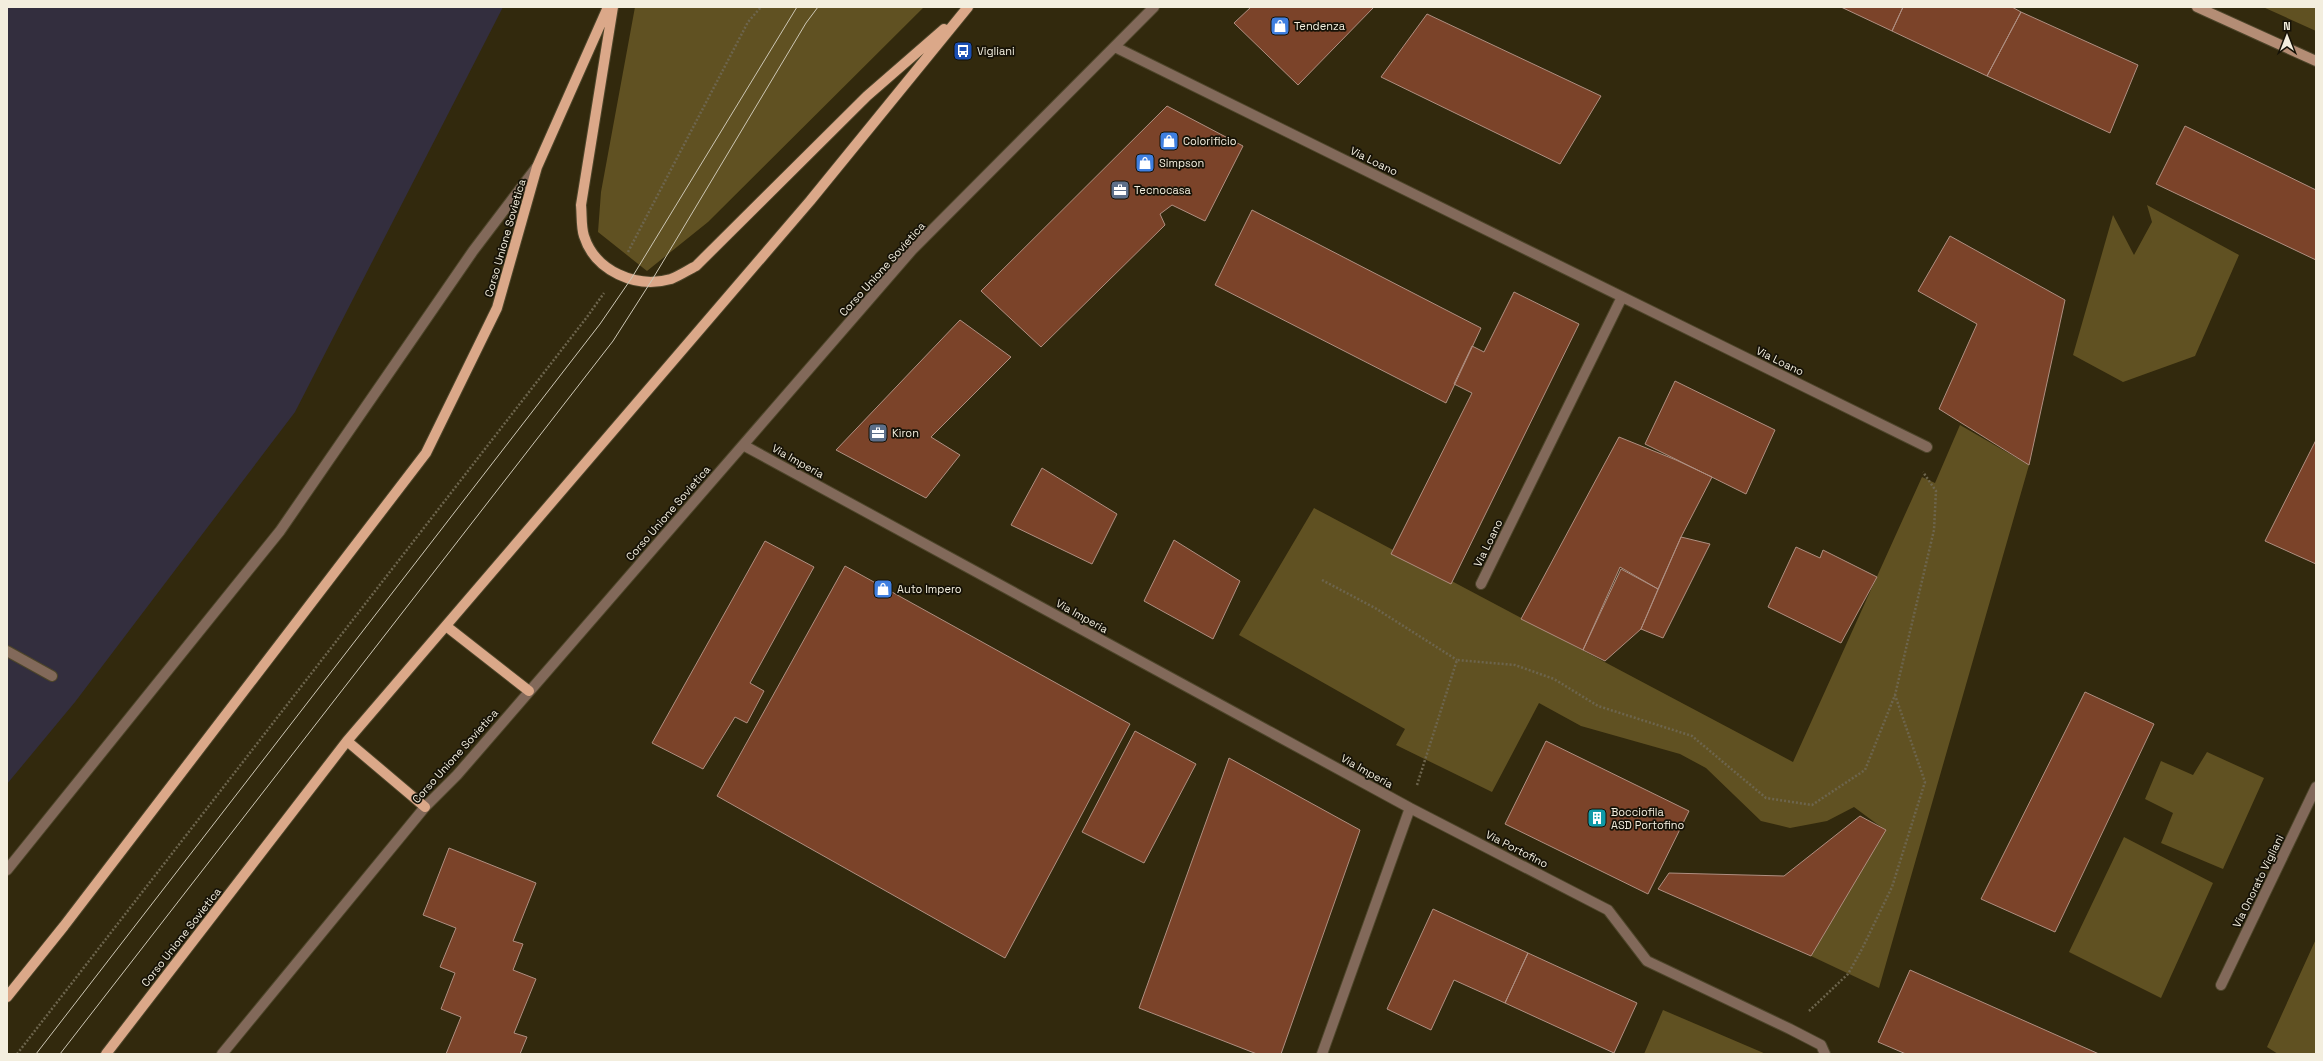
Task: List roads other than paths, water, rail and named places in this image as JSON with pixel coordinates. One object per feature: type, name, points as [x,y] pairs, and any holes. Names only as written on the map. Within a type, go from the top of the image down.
[{"type":"main road","name":"Corso Unione Sovietica","points":[[7,997],[64,926],[426,453],[497,308],[538,167],[608,7]]},
{"type":"main road","points":[[613,7],[581,206],[584,236],[597,260],[616,274],[631,279],[652,280],[671,279],[696,266],[867,96],[966,9]]},
{"type":"main road","points":[[2197,7],[2316,61]]},
{"type":"main road","name":"Corso Unione Sovietica","points":[[106,1054],[347,741],[810,201],[966,9]]},
{"type":"main road","points":[[446,626],[529,691]]},
{"type":"main road","points":[[347,741],[425,807]]},
{"type":"street","name":"Corso Unione Sovietica","points":[[222,1054],[425,807],[457,775],[912,250],[1154,7]]},
{"type":"street","name":"Via Loano","points":[[1115,47],[1927,447]]},
{"type":"street","name":"Corso Unione Sovietica","points":[[7,870],[280,531],[473,251],[538,167]]},
{"type":"street","name":"Via Loano","points":[[1482,584],[1622,297]]},
{"type":"street","name":"Via Imperia","points":[[743,445],[1410,808]]},
{"type":"street","points":[[7,651],[52,676]]},
{"type":"street","name":"Via Onorato Vigliani","points":[[2221,986],[2316,787]]},
{"type":"street","name":"Via Portofino","points":[[1410,808],[1608,910],[1647,961],[1821,1045],[1825,1054]]},
{"type":"street","points":[[1322,1054],[1410,808]]},
{"type":"tram line","points":[[36,1054],[600,324],[631,279],[797,7]]},
{"type":"tram line","points":[[60,1054],[613,341],[652,280],[806,23],[818,7]]},
{"type":"place","name":"Tendenza","points":[[1280,26]]},
{"type":"place","name":"Vigliani","points":[[963,51]]},
{"type":"place","name":"Colorificio","points":[[1169,141]]},
{"type":"place","name":"Simpson","points":[[1145,163]]},
{"type":"place","name":"Tecnocasa","points":[[1120,190]]},
{"type":"place","name":"Kìron","points":[[878,433]]},
{"type":"place","name":"Auto Impero","points":[[883,589]]},
{"type":"place","name":"Bocciofila ASD Portofino","points":[[1597,818]]}]
